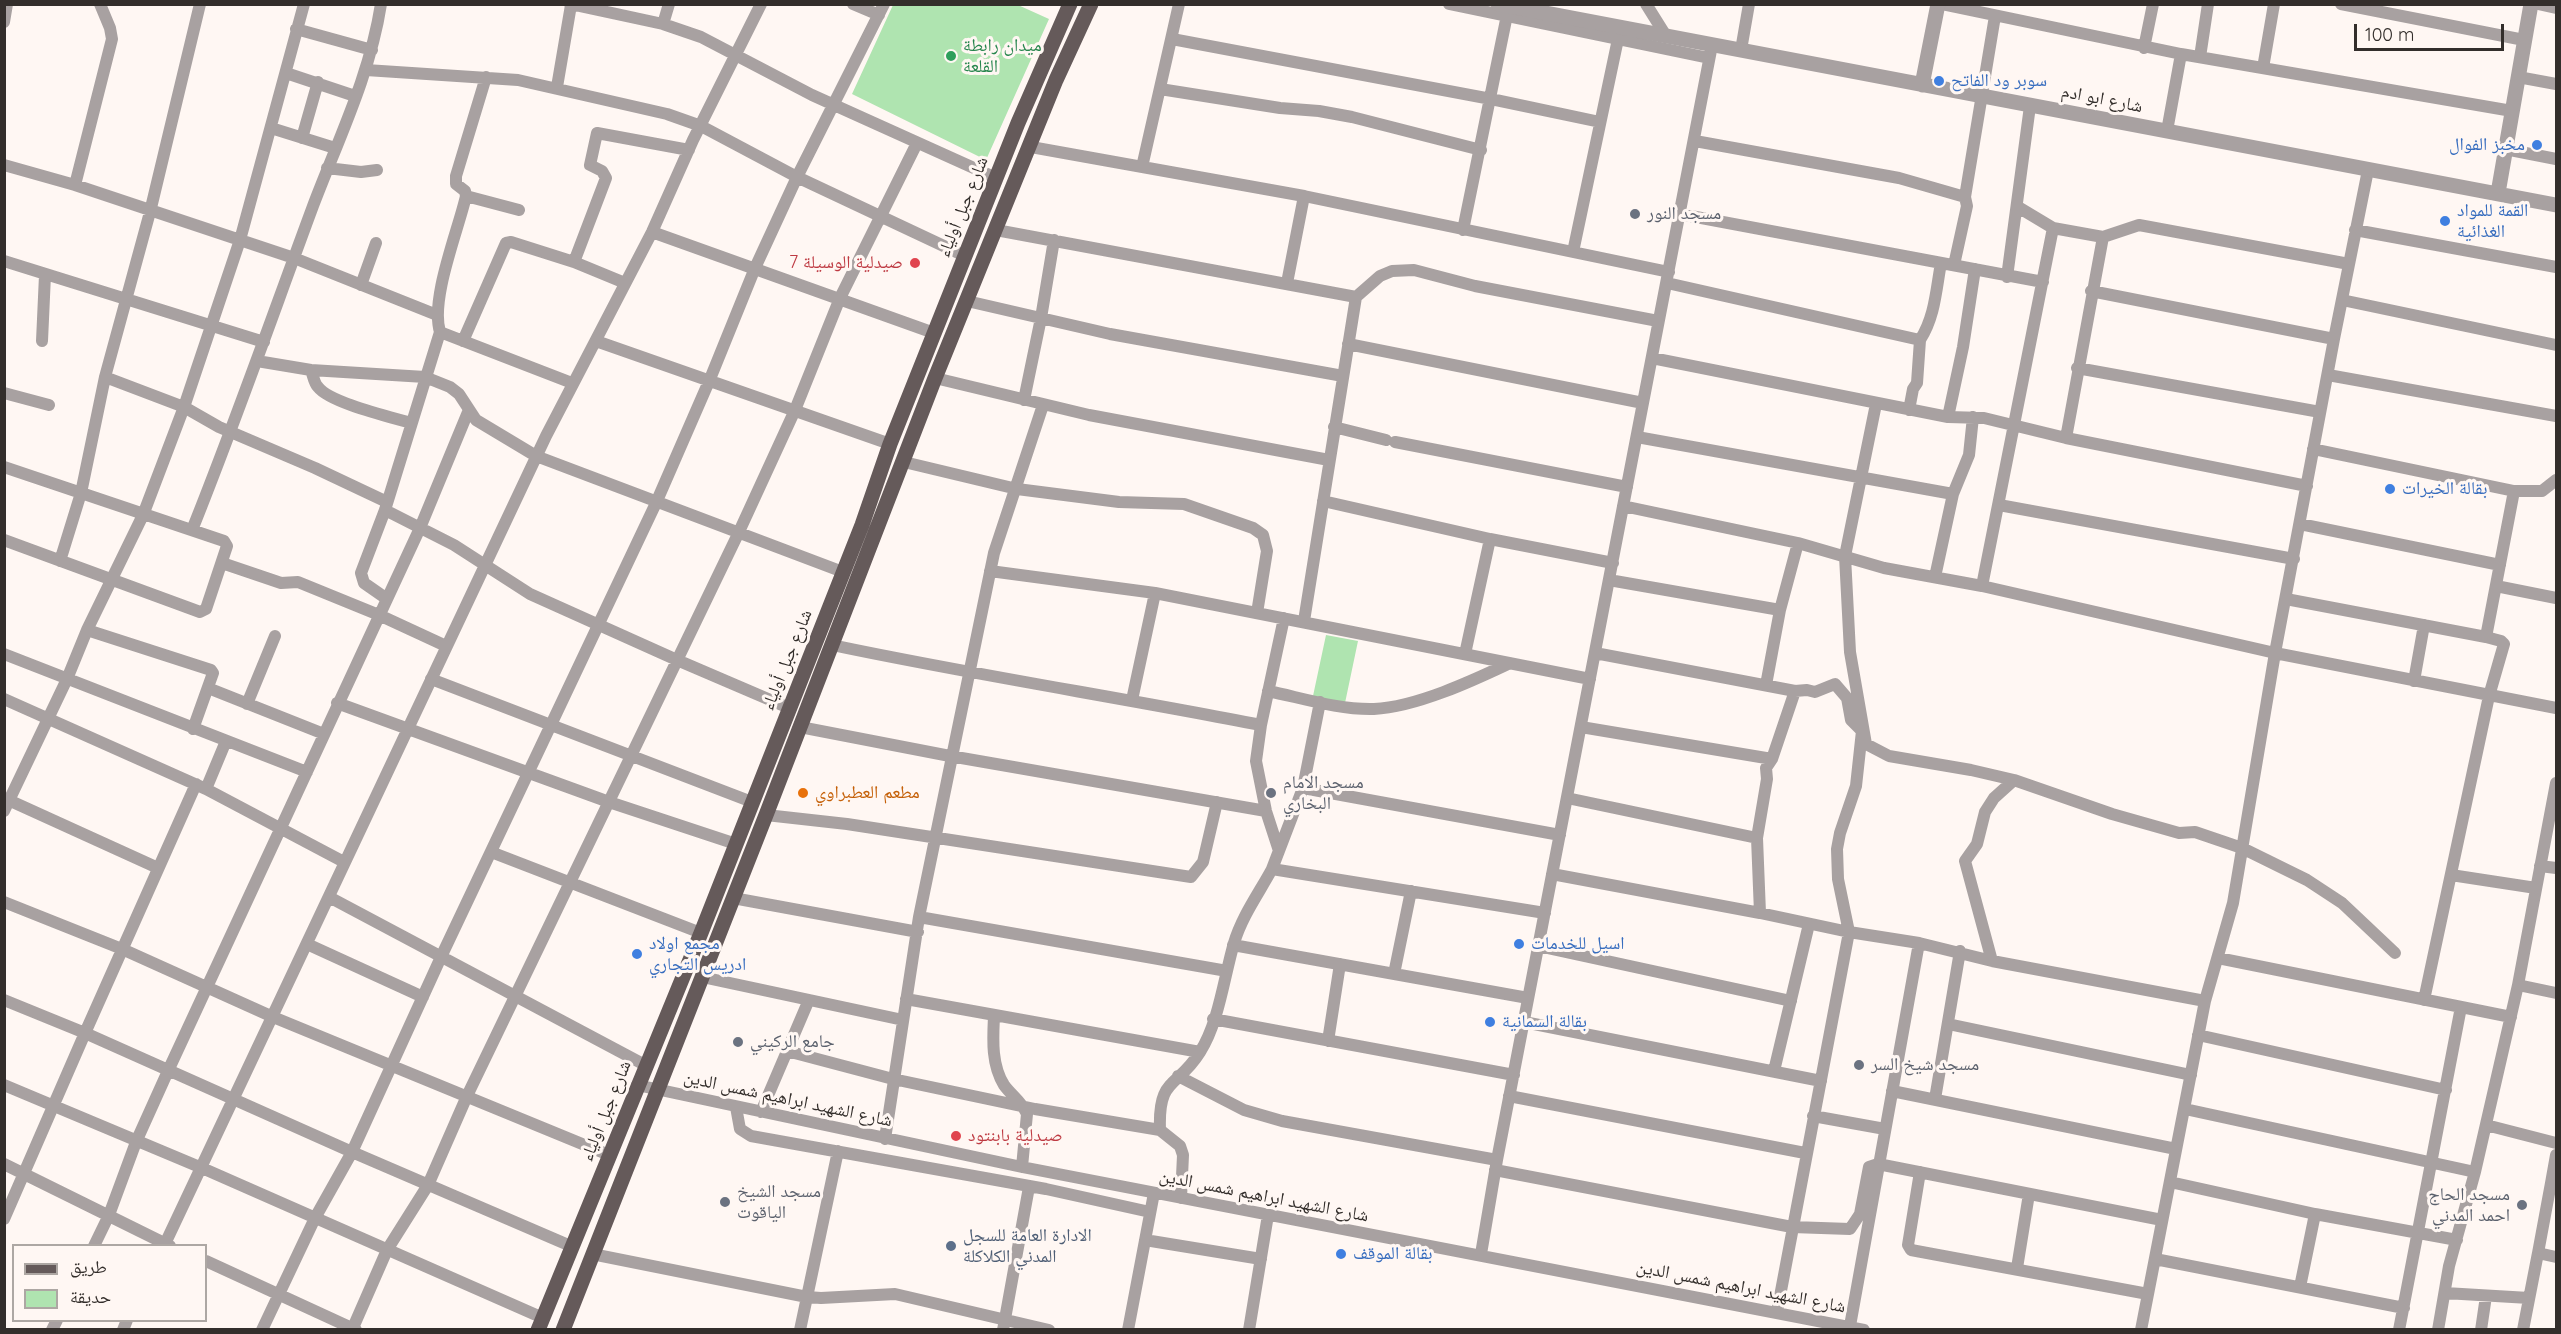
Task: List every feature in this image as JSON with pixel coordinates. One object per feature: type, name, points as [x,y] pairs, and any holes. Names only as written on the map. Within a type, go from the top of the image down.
[{"type":"main road","name":"شارع جبل أولياء","points":[[541,1324],[645,1065],[701,933],[843,572],[890,444],[996,178],[1070,4]]},
{"type":"main road","name":"شارع جبل أولياء","points":[[563,1329],[734,898],[935,378],[1056,80],[1091,4]]},
{"type":"street","points":[[4,22],[7,4]]},
{"type":"street","points":[[75,185],[112,39],[100,4]]},
{"type":"street","points":[[60,561],[81,493],[105,377],[150,212],[200,4]]},
{"type":"street","points":[[158,868],[6,803],[67,679],[87,630],[143,515],[184,407],[240,240],[304,4]]},
{"type":"street","points":[[192,530],[231,432],[327,168],[366,70],[381,4]]},
{"type":"street","points":[[663,24],[669,4]]},
{"type":"street","points":[[166,1244],[536,456],[652,232],[689,150],[761,4]]},
{"type":"street","points":[[262,1329],[315,1218],[352,1152],[441,957],[656,503],[755,268],[797,177],[882,10],[853,4]]},
{"type":"street","points":[[1142,167],[1179,4]]},
{"type":"street","points":[[1449,4],[1503,10],[1618,39],[1711,51],[1509,1096],[1481,1254]]},
{"type":"street","points":[[1646,4],[1666,36]]},
{"type":"street","points":[[1741,50],[1749,4]]},
{"type":"street","points":[[1922,85],[1939,4],[2144,48],[2512,111]]},
{"type":"street","points":[[2144,48],[2153,4]]},
{"type":"street","points":[[2200,57],[2208,4]]},
{"type":"street","points":[[2263,68],[2274,4]]},
{"type":"street","points":[[2341,4],[2524,40]]},
{"type":"street","points":[[2498,193],[2530,4]]},
{"type":"street","points":[[2538,4],[2556,8]]},
{"type":"street","points":[[556,87],[570,5],[663,24],[701,37],[834,106],[996,178]]},
{"type":"street","points":[[1463,230],[1491,99],[1503,10]]},
{"type":"street","name":"شارع ابو ادم","points":[[1503,10],[1666,36],[1711,51],[1741,50],[2556,204]]},
{"type":"street","points":[[1909,410],[1913,389],[1917,383],[1920,340],[1934,312],[1967,206],[1965,197],[1980,95],[1995,16]]},
{"type":"street","points":[[296,29],[372,50]]},
{"type":"street","points":[[1172,39],[1491,99],[1600,122]]},
{"type":"street","points":[[1573,252],[1618,39]]},
{"type":"street","points":[[2167,131],[2181,54]]},
{"type":"street","points":[[366,70],[486,77],[556,87],[667,114],[701,126],[797,177],[965,256]]},
{"type":"street","points":[[286,73],[355,96]]},
{"type":"street","points":[[387,599],[364,583],[361,573],[386,506],[440,332],[437,315],[466,196],[465,191],[455,182],[486,77]]},
{"type":"street","points":[[2518,77],[2556,84]]},
{"type":"street","points":[[302,138],[318,82]]},
{"type":"street","points":[[1160,89],[1352,117],[1480,150]]},
{"type":"street","points":[[2007,277],[2030,105]]},
{"type":"street","points":[[271,129],[335,148]]},
{"type":"street","points":[[574,262],[606,178],[602,171],[590,165],[597,133],[689,150]]},
{"type":"street","points":[[1695,141],[1899,178],[1965,197]]},
{"type":"street","points":[[207,1261],[354,1329],[387,1250],[428,1185],[514,997],[738,534],[795,410],[840,298],[917,143]]},
{"type":"street","points":[[1030,147],[1304,196],[1573,252],[1668,278],[1920,340]]},
{"type":"street","points":[[2505,149],[2556,159]]},
{"type":"street","points":[[4,165],[75,185],[150,212],[294,258],[437,315]]},
{"type":"street","points":[[327,168],[361,172],[377,170]]},
{"type":"street","points":[[2141,1329],[2205,1001],[2233,903],[2275,653],[2368,170]]},
{"type":"street","points":[[466,196],[519,210]]},
{"type":"street","points":[[1287,284],[1304,196]]},
{"type":"street","points":[[2018,207],[2053,228],[2103,237],[2139,225],[2349,264]]},
{"type":"street","points":[[1680,214],[2043,282]]},
{"type":"street","points":[[1983,586],[2053,228]]},
{"type":"street","points":[[996,230],[1356,297]]},
{"type":"street","points":[[2355,230],[2556,267]]},
{"type":"street","points":[[652,232],[934,333]]},
{"type":"street","points":[[2066,438],[2091,291],[2103,237]]},
{"type":"street","points":[[1024,400],[1054,240]]},
{"type":"street","points":[[463,341],[506,243],[511,242],[574,262],[625,283]]},
{"type":"street","points":[[361,285],[376,243]]},
{"type":"street","points":[[4,261],[264,342]]},
{"type":"street","points":[[1948,417],[1963,347],[1975,269]]},
{"type":"street","points":[[1304,621],[1356,297],[1380,276],[1392,271],[1414,270],[1475,286],[1658,321]]},
{"type":"street","points":[[42,341],[45,275]]},
{"type":"street","points":[[2091,291],[2334,339]]},
{"type":"street","points":[[2342,300],[2556,345]]},
{"type":"street","points":[[967,301],[1110,334],[1343,376]]},
{"type":"street","points":[[440,332],[572,383]]},
{"type":"street","points":[[596,341],[710,379],[890,444]]},
{"type":"street","points":[[1348,345],[1643,404]]},
{"type":"street","points":[[1652,358],[1876,404],[1948,417],[1973,417],[2015,424],[2066,438],[2307,486]]},
{"type":"street","points":[[257,361],[311,370],[425,377],[450,387],[459,394],[468,412],[484,426],[536,456],[843,572]]},
{"type":"street","points":[[2077,368],[2320,412]]},
{"type":"street","points":[[311,370],[317,386],[325,393],[349,404],[411,423]]},
{"type":"street","points":[[2328,375],[2556,416]]},
{"type":"street","points":[[105,377],[184,407],[208,422],[386,506],[420,528],[454,545],[530,594],[789,708]]},
{"type":"street","points":[[935,378],[1043,405],[1329,460]]},
{"type":"street","points":[[4,393],[49,405]]},
{"type":"street","points":[[1876,404],[1845,556],[1850,652],[1866,744],[1881,753],[2014,780],[2112,814],[2179,833],[2195,832],[2241,848],[2307,880],[2342,903],[2395,953]]},
{"type":"street","points":[[885,1139],[919,917],[950,756],[994,553],[1043,405]]},
{"type":"street","points":[[94,1244],[109,1215],[136,1142],[283,827],[337,703],[420,528],[468,412]]},
{"type":"street","points":[[1935,577],[1953,494],[1969,455],[1973,417]]},
{"type":"street","points":[[1334,427],[1390,441],[1627,487]]},
{"type":"street","points":[[1637,437],[1953,494]]},
{"type":"street","points":[[2313,449],[2514,491],[2542,491],[2556,480]]},
{"type":"street","points":[[904,462],[1017,489],[1119,501],[1184,504],[1253,528],[1263,535],[1267,551],[1257,613]]},
{"type":"street","points":[[4,467],[192,530],[227,544],[204,612],[4,540]]},
{"type":"street","points":[[2486,637],[2514,491]]},
{"type":"street","points":[[1323,501],[1490,539],[1613,563]]},
{"type":"street","points":[[1999,505],[2294,559]]},
{"type":"street","points":[[1623,506],[1798,543],[1884,568],[1983,586],[2275,653],[2556,708]]},
{"type":"street","points":[[2300,524],[2500,565]]},
{"type":"street","points":[[1465,654],[1490,539]]},
{"type":"street","points":[[1766,685],[1780,610],[1798,543]]},
{"type":"street","points":[[222,563],[281,583],[298,582],[380,615],[446,646]]},
{"type":"street","points":[[990,571],[1155,593],[1590,679]]},
{"type":"street","points":[[1610,580],[1780,610]]},
{"type":"street","points":[[2496,586],[2556,598]]},
{"type":"street","points":[[1132,700],[1155,593]]},
{"type":"street","points":[[2286,599],[2486,637],[2504,644],[2489,696],[2424,1000]]},
{"type":"street","points":[[1279,851],[1266,811],[1256,761],[1261,725],[1284,618]]},
{"type":"street","points":[[2414,681],[2424,625]]},
{"type":"street","points":[[87,630],[211,670],[213,674],[193,729]]},
{"type":"street","points":[[247,704],[275,636]]},
{"type":"street","points":[[832,645],[969,674],[1132,700],[1261,725]]},
{"type":"street","points":[[1595,653],[1796,691],[1815,692],[1835,684],[1847,698],[1851,720],[1862,731]]},
{"type":"street","points":[[4,654],[307,772]]},
{"type":"street","points":[[1268,691],[1356,708],[1393,706],[1467,683],[1510,663]]},
{"type":"street","points":[[431,679],[752,802]]},
{"type":"street","points":[[208,688],[324,734]]},
{"type":"street","points":[[1760,913],[1756,838],[1767,779],[1766,768],[1772,759],[1796,691]]},
{"type":"street","points":[[4,699],[201,787],[283,827],[344,862]]},
{"type":"street","points":[[1160,1130],[1162,1097],[1168,1085],[1200,1052],[1213,1019],[1233,945],[1246,914],[1272,869],[1303,788],[1320,702]]},
{"type":"street","points":[[337,703],[609,802],[736,844]]},
{"type":"street","points":[[800,727],[950,756],[1266,811]]},
{"type":"street","points":[[1581,727],[1772,759]]},
{"type":"street","points":[[1777,1312],[1805,1153],[1849,932],[1838,879],[1837,849],[1856,786],[1862,731]]},
{"type":"street","points":[[4,1219],[158,868],[226,741]]},
{"type":"street","points":[[1992,961],[1965,861],[1977,844],[1985,812],[1994,798],[2014,780]]},
{"type":"street","points":[[2438,1329],[2518,985],[2556,783]]},
{"type":"street","points":[[1303,788],[1560,835]]},
{"type":"street","points":[[1568,798],[1756,838]]},
{"type":"street","points":[[766,815],[847,824],[1191,877],[1203,862],[1217,802]]},
{"type":"street","points":[[491,852],[701,933]]},
{"type":"street","points":[[2540,866],[2556,868]]},
{"type":"street","points":[[1272,869],[1545,913]]},
{"type":"street","points":[[1552,874],[1849,932],[1919,943],[1960,951],[1992,961],[2205,1001]]},
{"type":"street","points":[[2451,875],[2536,888]]},
{"type":"street","points":[[1394,974],[1411,891]]},
{"type":"street","points":[[329,897],[645,1065]]},
{"type":"street","points":[[734,898],[918,932]]},
{"type":"street","points":[[4,902],[122,949],[273,1017],[609,1155]]},
{"type":"street","points":[[919,917],[1227,971]]},
{"type":"street","points":[[1774,1071],[1809,924]]},
{"type":"street","points":[[1850,1326],[1919,943]]},
{"type":"street","points":[[307,944],[423,997]]},
{"type":"street","points":[[1233,945],[1528,998]]},
{"type":"street","points":[[1538,946],[1791,1001]]},
{"type":"street","points":[[1935,1099],[1960,951]]},
{"type":"street","points":[[2218,958],[2511,1017]]},
{"type":"street","points":[[1328,1041],[1340,964]]},
{"type":"street","points":[[702,977],[808,1002],[903,1020]]},
{"type":"street","points":[[2518,985],[2556,993]]},
{"type":"street","points":[[906,999],[1200,1052]]},
{"type":"street","points":[[4,1000],[85,1033],[573,1248]]},
{"type":"street","points":[[761,1112],[808,1002]]},
{"type":"street","points":[[2398,1329],[2404,1308],[2461,1007]]},
{"type":"street","points":[[994,1016],[993,1040],[999,1074],[1004,1084],[1024,1106],[1028,1120],[1022,1167]]},
{"type":"street","points":[[1213,1019],[1514,1075]]},
{"type":"street","points":[[1524,1022],[1821,1081]]},
{"type":"street","points":[[1948,1024],[2191,1075]]},
{"type":"street","points":[[2198,1035],[2446,1090]]},
{"type":"street","points":[[787,1051],[893,1079],[1024,1106],[1160,1130],[1180,1146],[1183,1155],[1180,1198]]},
{"type":"street","points":[[1178,1076],[1244,1110],[1282,1121],[1792,1227],[1850,1229],[1860,1214],[1869,1167],[1878,1164],[2162,1220]]},
{"type":"street","points":[[4,1085],[202,1168],[387,1250],[541,1324]]},
{"type":"street","name":"شارع الشهيد ابراهيم شمس الدين","points":[[638,1085],[1022,1167],[1864,1329]]},
{"type":"street","points":[[1892,1090],[2176,1149]]},
{"type":"street","points":[[1509,1096],[1805,1153]]},
{"type":"street","points":[[736,1107],[740,1130],[743,1133],[1150,1212]]},
{"type":"street","points":[[2185,1109],[2475,1173]]},
{"type":"street","points":[[1813,1116],[1885,1129]]},
{"type":"street","points":[[2486,1125],[2556,1143]]},
{"type":"street","points":[[800,1329],[838,1152]]},
{"type":"street","points":[[2523,1329],[2554,1184],[2556,1155]]},
{"type":"street","points":[[982,1179],[987,1160]]},
{"type":"street","points":[[4,1164],[164,1244]]},
{"type":"street","points":[[1920,1172],[1909,1248],[2148,1294]]},
{"type":"street","points":[[2170,1182],[2315,1214],[2457,1240]]},
{"type":"street","points":[[1004,1325],[1029,1187]]},
{"type":"street","points":[[1128,1329],[1154,1193]]},
{"type":"street","points":[[2017,1268],[2029,1194]]},
{"type":"street","points":[[2300,1287],[2315,1214]]},
{"type":"street","points":[[1249,1329],[1268,1215]]},
{"type":"street","points":[[1145,1240],[1261,1259]]},
{"type":"street","points":[[2538,1253],[2556,1257]]},
{"type":"street","points":[[592,1254],[821,1299],[895,1294],[1004,1325],[1049,1329]]},
{"type":"street","points":[[2155,1259],[2404,1308]]},
{"type":"street","points":[[2445,1293],[2529,1298]]},
{"type":"street","points":[[2481,1329],[2486,1296]]},
{"type":"green space","name":"ميدان رابطة القلعة","points":[[893,5],[1018,5],[1049,19],[986,160],[852,94]]},
{"type":"green space","points":[[1326,635],[1358,641],[1345,703],[1313,696]]},
{"type":"place","name":"ميدان رابطة القلعة","points":[[951,56]]},
{"type":"place","name":"سوبر ود الفاتح","points":[[1939,81]]},
{"type":"place","name":"مخبز الفوال","points":[[2537,145]]},
{"type":"place","name":"مسجد النور","points":[[1635,214]]},
{"type":"place","name":"القمة للمواد الغذائية","points":[[2445,221]]},
{"type":"place","name":"صيدلية الوسيلة 7","points":[[915,263]]},
{"type":"place","name":"بقالة الخيرات","points":[[2390,489]]},
{"type":"place","name":"مطعم العطبراوي","points":[[803,793]]},
{"type":"place","name":"مسجد الامام البخاري","points":[[1271,793]]},
{"type":"place","name":"اسيل للخدمات","points":[[1519,944]]},
{"type":"place","name":"مجمع اولاد ادريس التجاري","points":[[637,954]]},
{"type":"place","name":"بقالة السمانية","points":[[1490,1022]]},
{"type":"place","name":"جامع الركيني","points":[[738,1042]]},
{"type":"place","name":"مسجد شيخ السر","points":[[1859,1065]]},
{"type":"place","name":"صيدلية بابنتود","points":[[956,1136]]},
{"type":"place","name":"مسجد الشيخ الياقوت","points":[[725,1202]]},
{"type":"place","name":"مسجد الحاج احمد المدني","points":[[2522,1205]]},
{"type":"place","name":"الادارة العامة للسجل المدني الكلاكلة","points":[[951,1246]]},
{"type":"place","name":"بقالة الموقف","points":[[1341,1254]]}]
